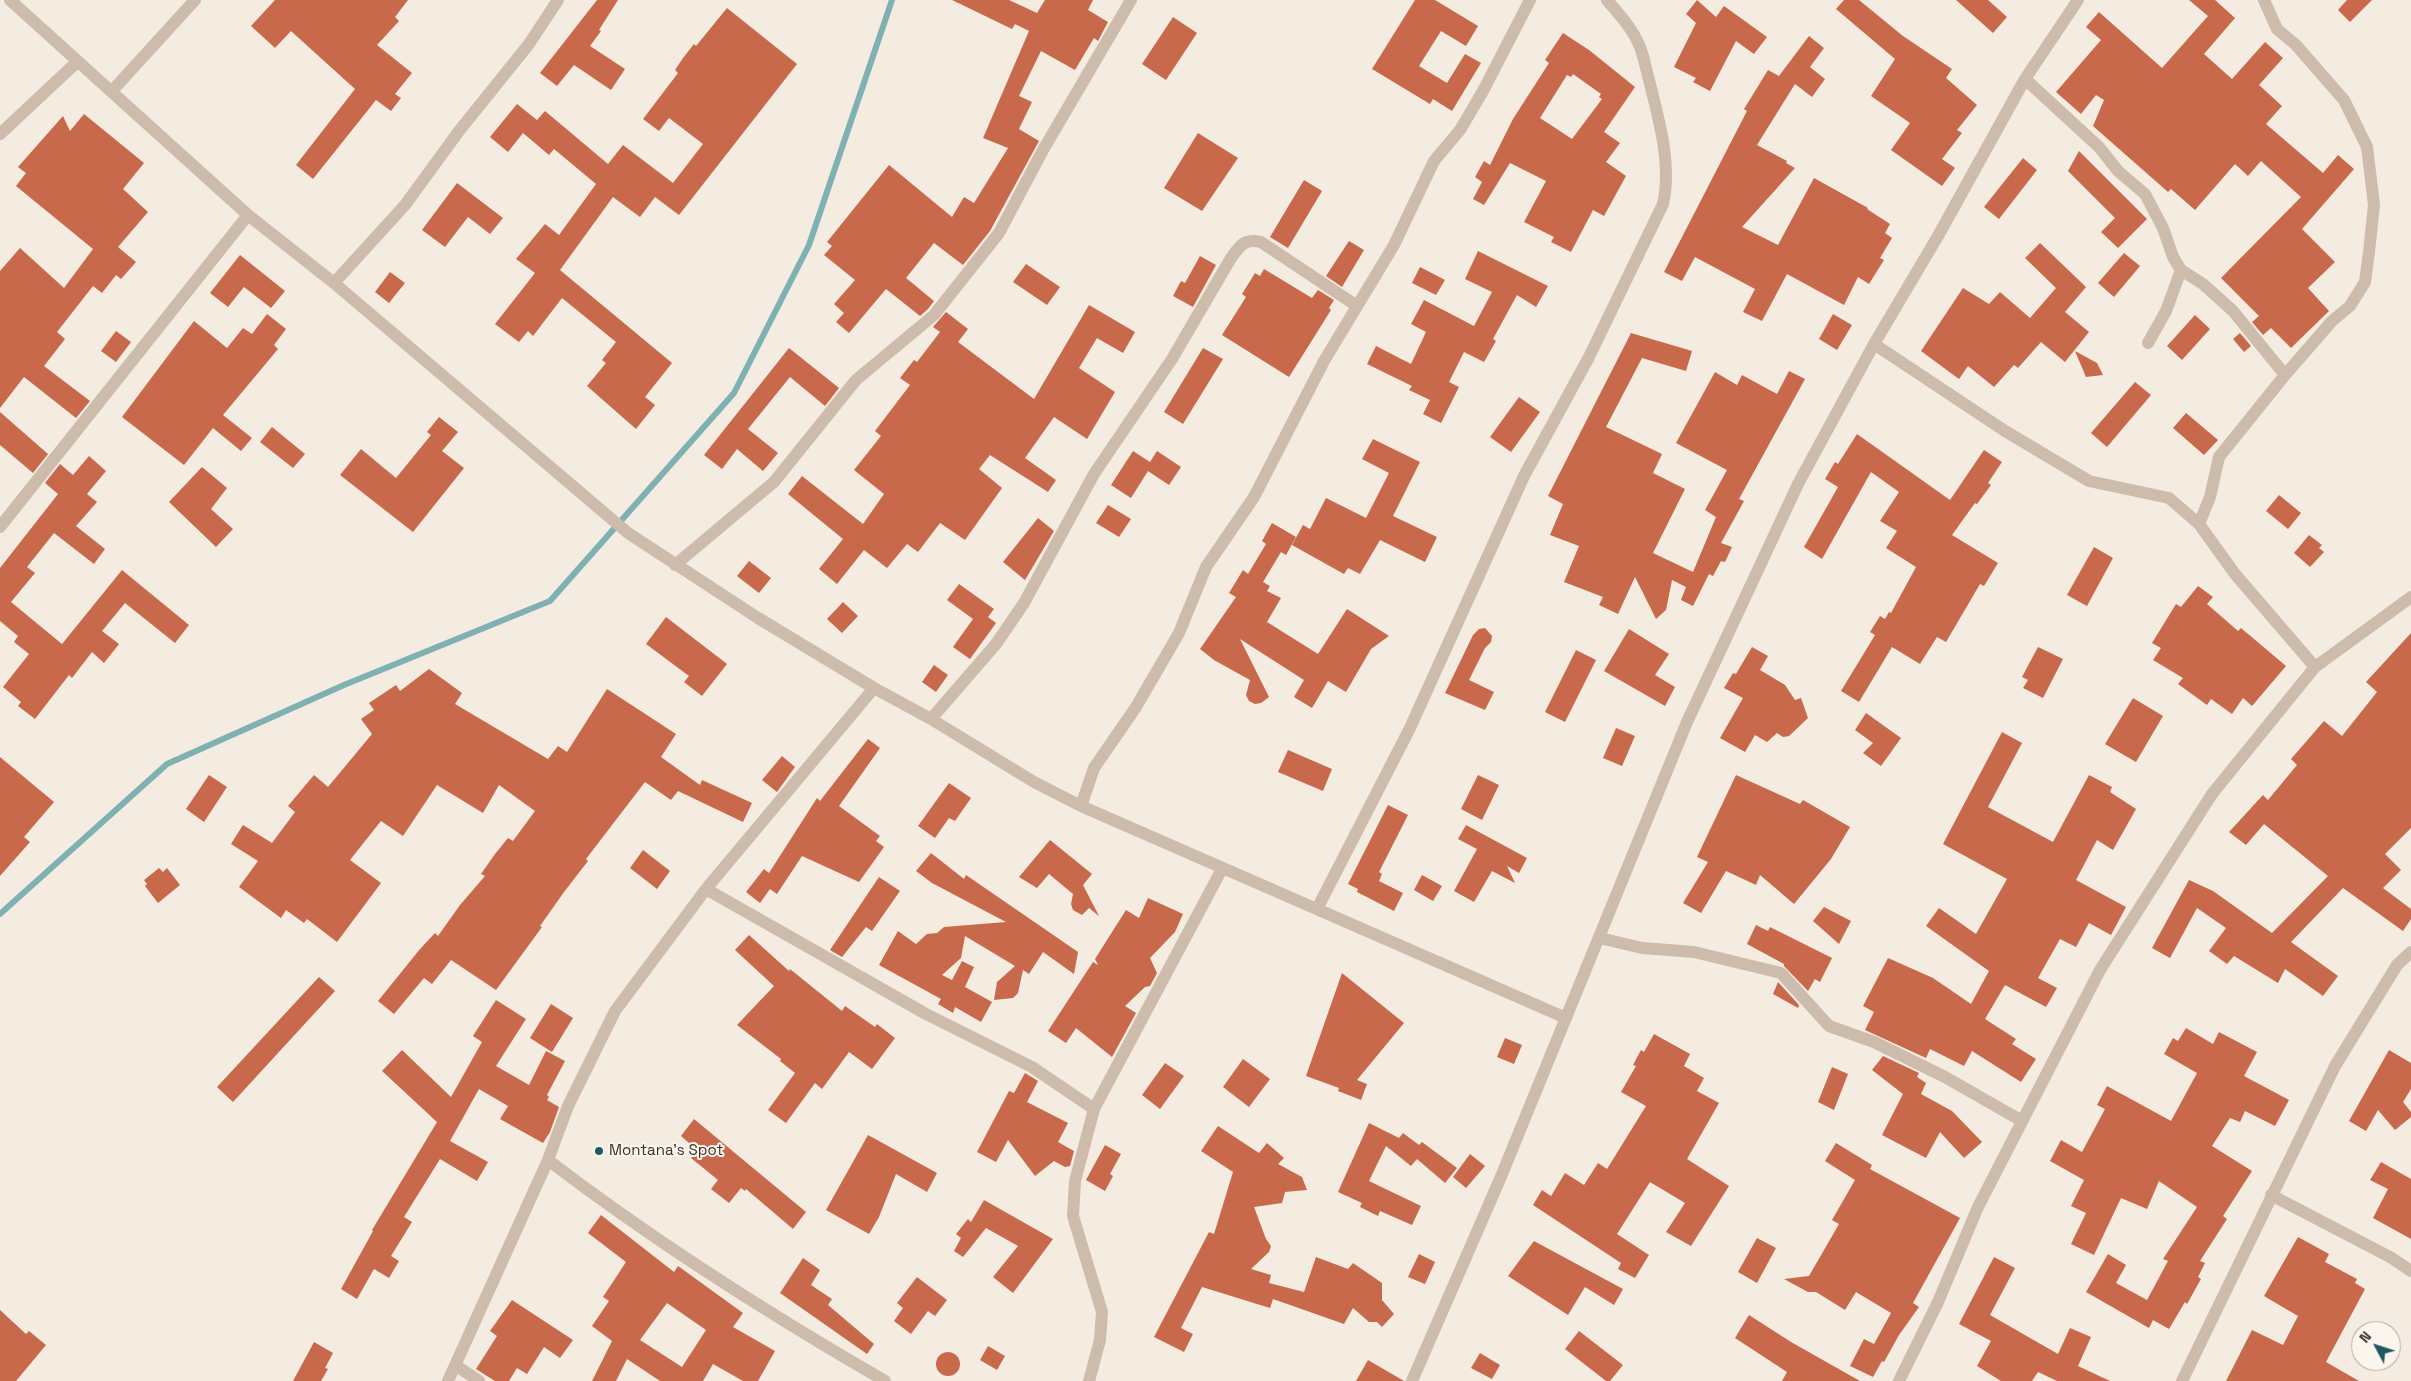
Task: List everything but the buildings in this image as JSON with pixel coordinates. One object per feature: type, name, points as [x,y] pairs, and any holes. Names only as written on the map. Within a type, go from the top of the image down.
[{"type":"street","points":[[10,0],[248,215],[334,283],[600,512],[675,566],[874,688],[931,719],[1034,782],[1081,806],[1566,1018]]},
{"type":"street","points":[[112,91],[195,0]]},
{"type":"street","points":[[334,283],[405,205],[459,131],[529,44],[558,0]]},
{"type":"street","points":[[675,566],[774,482],[856,380],[934,315],[999,233],[1043,150],[1131,0]]},
{"type":"street","points":[[1081,806],[1094,768],[1136,707],[1179,633],[1206,567],[1254,497],[1324,361],[1394,245],[1434,161],[1460,130],[1483,91],[1530,0]]},
{"type":"street","points":[[1317,909],[1410,728],[1524,476],[1589,357],[1663,204],[1668,184],[1666,163],[1657,111],[1640,47],[1622,17],[1606,0]]},
{"type":"street","points":[[1412,1381],[1500,1180],[1688,722],[1798,484],[1874,344],[1938,236],[2025,80],[2078,0]]},
{"type":"street","points":[[2199,524],[2210,497],[2219,457],[2285,375],[2332,321],[2350,306],[2365,282],[2374,205],[2367,147],[2344,100],[2296,45],[2277,29],[2264,0]]},
{"type":"street","points":[[0,134],[77,62]]},
{"type":"street","points":[[2025,80],[2099,147],[2118,171],[2145,194],[2163,228],[2173,257],[2181,270],[2203,284],[2233,311],[2285,375]]},
{"type":"street","points":[[0,527],[248,215]]},
{"type":"street","points":[[931,719],[996,644],[1024,603],[1094,474],[1172,359],[1231,258],[1242,243],[1250,239],[1261,242],[1357,306]]},
{"type":"street","points":[[2148,343],[2166,311],[2181,270]]},
{"type":"street","points":[[1874,344],[2005,431],[2089,481],[2169,498],[2199,524],[2236,574],[2316,668]]},
{"type":"street","points":[[1899,1381],[1938,1302],[1978,1207],[2100,970],[2212,794],[2316,668],[2411,596]]},
{"type":"street","points":[[448,1381],[548,1160],[568,1106],[614,1011],[706,890],[874,688]]},
{"type":"street","points":[[1089,1381],[1100,1340],[1102,1312],[1072,1216],[1075,1181],[1094,1109],[1222,869]]},
{"type":"street","points":[[706,890],[926,1014],[1032,1068],[1094,1109]]},
{"type":"street","points":[[1600,938],[1642,948],[1694,952],[1782,972],[1829,1026],[1874,1042],[1945,1077],[2022,1121]]},
{"type":"street","points":[[2182,1381],[2335,1066],[2397,965],[2411,952]]},
{"type":"street","points":[[548,1160],[644,1229],[801,1333],[885,1381]]},
{"type":"street","points":[[2271,1195],[2390,1257],[2411,1271]]},
{"type":"street","points":[[455,1365],[479,1381]]},
{"type":"waterway","points":[[0,914],[167,764],[344,685],[550,601],[734,393],[809,245],[892,0]]},
{"type":"place","name":"Montana's Spot","points":[[599,1151]]}]
